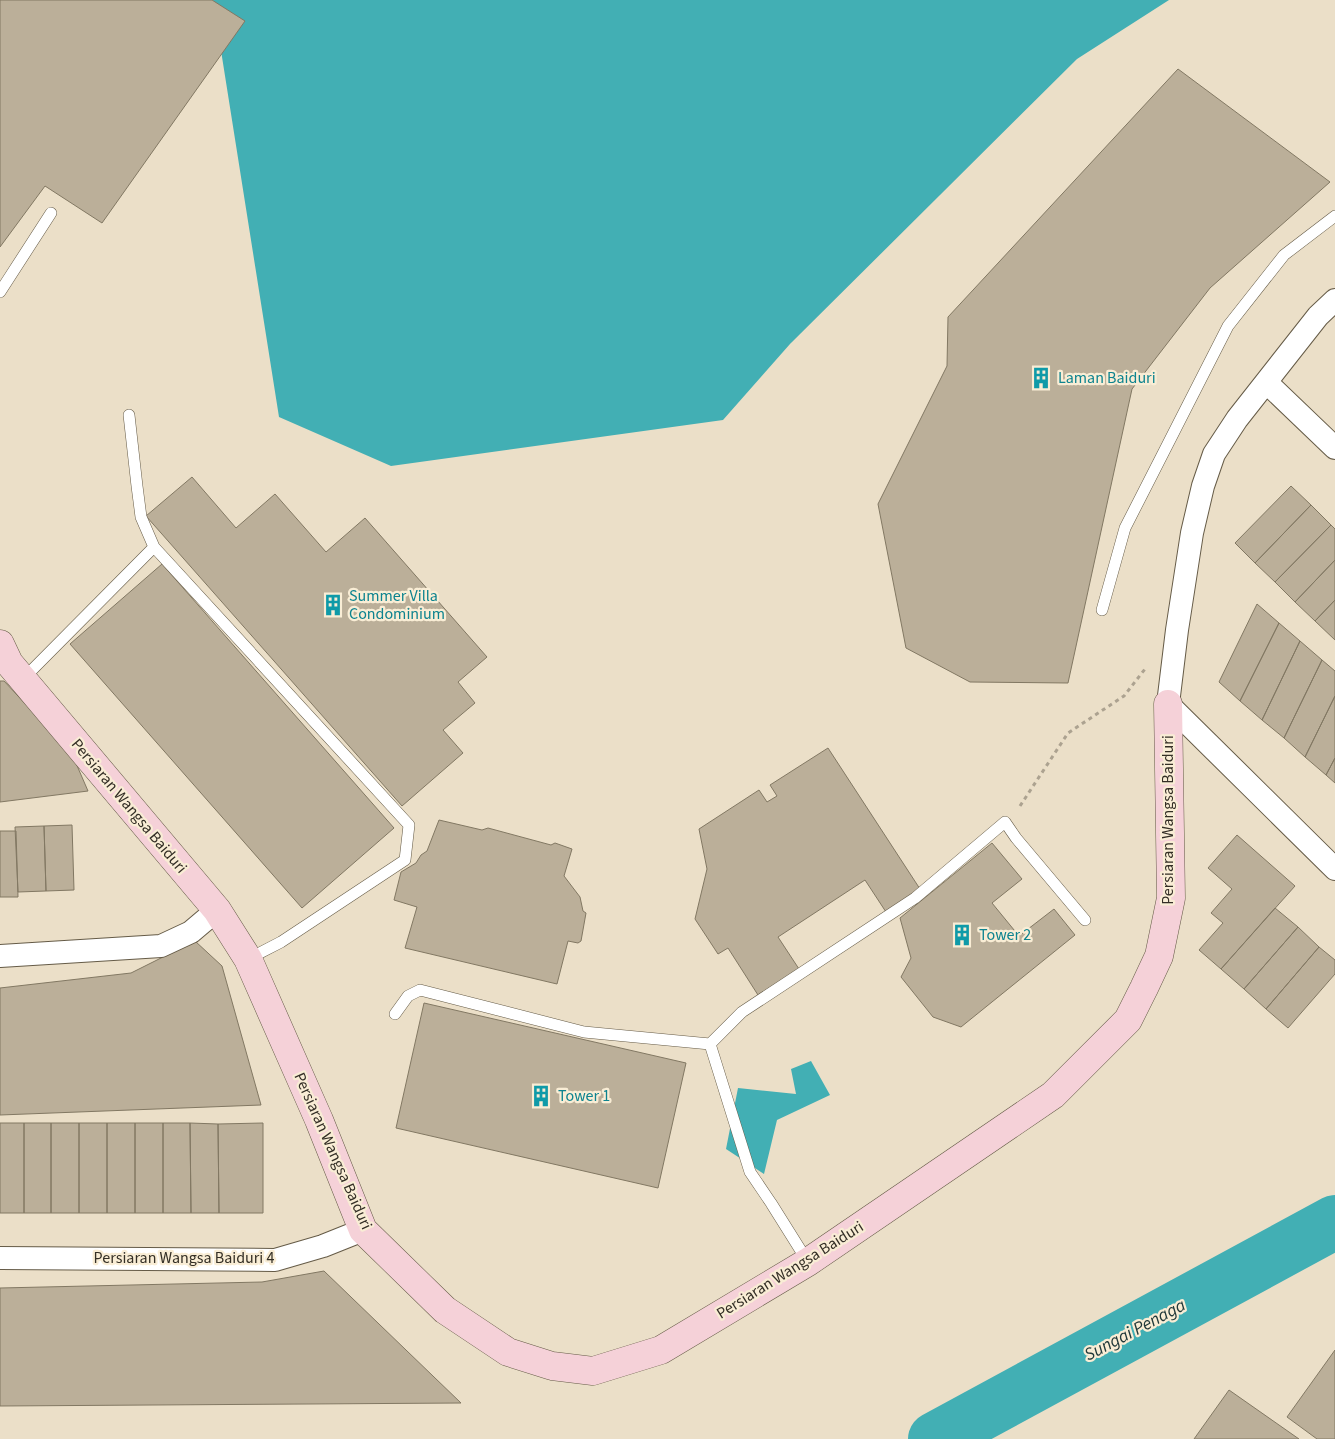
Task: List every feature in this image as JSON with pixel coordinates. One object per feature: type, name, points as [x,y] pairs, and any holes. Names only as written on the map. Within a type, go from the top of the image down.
[{"type":"street","name":"Persiaran Wangsa Baiduri","points":[[8,662],[217,910],[248,959],[319,1120],[363,1230],[444,1310],[508,1352],[552,1366],[593,1371],[661,1350],[808,1262],[1053,1095],[1128,1020],[1159,956],[1171,898],[1168,704],[1192,533],[1203,486],[1214,454],[1237,419],[1318,316],[1335,300]]},
{"type":"street","points":[[1266,382],[1335,448]]},
{"type":"street","points":[[1168,704],[1335,869]]},
{"type":"street","points":[[0,956],[161,946],[191,932],[217,910]]},
{"type":"street","name":"Persiaran Wangsa Baiduri 4","points":[[0,1258],[276,1260],[323,1246],[363,1230]]},
{"type":"lane","points":[[0,292],[51,213]]},
{"type":"lane","points":[[1102,610],[1125,528],[1228,326],[1284,255],[1335,216]]},
{"type":"lane","points":[[130,415],[141,517],[154,547],[409,825],[405,860],[281,942],[248,959]]},
{"type":"lane","points":[[8,662],[154,547]]},
{"type":"lane","points":[[710,1044],[742,1012],[915,898],[1005,822],[1016,838],[1085,920]]},
{"type":"lane","points":[[395,1014],[408,996],[420,990],[584,1032],[710,1044]]},
{"type":"lane","points":[[710,1044],[750,1172],[808,1262]]},
{"type":"path","points":[[1005,822],[1015,814],[1068,733],[1124,696],[1147,666]]},
{"type":"water","points":[[213,0],[1169,0],[1077,59],[790,344],[723,420],[391,466],[279,417]]},
{"type":"water","points":[[811,1061],[830,1095],[777,1120],[764,1174],[726,1149],[738,1088],[796,1094],[791,1069]]},
{"type":"building","points":[[0,0],[212,0],[245,21],[102,223],[45,186],[0,247]]},
{"type":"building","name":"Laman Baiduri","points":[[1178,69],[1330,182],[1210,288],[1132,389],[1068,683],[970,682],[906,648],[878,504],[947,366],[948,317]]},
{"type":"building","name":"Summer Villa Condominium","points":[[192,477],[236,528],[275,494],[326,552],[365,518],[487,657],[458,682],[475,703],[443,730],[463,753],[402,806],[146,516]]},
{"type":"building","points":[[1291,486],[1311,505],[1255,563],[1235,543]]},
{"type":"building","points":[[1311,505],[1331,525],[1275,582],[1255,563]]},
{"type":"building","points":[[1331,525],[1335,529],[1335,560],[1295,602],[1275,582]]},
{"type":"building","points":[[1335,560],[1335,600],[1315,621],[1295,602]]},
{"type":"building","points":[[162,564],[394,828],[302,908],[70,644]]},
{"type":"building","points":[[1335,600],[1335,640],[1315,621]]},
{"type":"building","points":[[1257,604],[1279,623],[1240,701],[1219,682]]},
{"type":"building","points":[[1279,623],[1300,641],[1262,720],[1240,701]]},
{"type":"building","points":[[1300,641],[1322,660],[1284,738],[1262,720]]},
{"type":"building","points":[[1322,660],[1335,671],[1335,696],[1305,757],[1284,738]]},
{"type":"building","points":[[0,681],[4,681],[72,754],[88,791],[0,802]]},
{"type":"building","points":[[1335,696],[1335,758],[1326,775],[1305,757]]},
{"type":"building","points":[[828,748],[920,889],[886,912],[865,880],[778,937],[799,969],[758,995],[728,948],[718,954],[695,919],[707,869],[699,829],[759,790],[767,802],[777,796],[770,785]]},
{"type":"building","points":[[1335,758],[1335,783],[1326,775]]},
{"type":"building","points":[[439,820],[482,830],[488,828],[551,845],[555,843],[572,849],[564,876],[580,897],[583,911],[586,913],[581,941],[578,943],[568,941],[557,984],[405,948],[417,907],[394,900],[401,872],[416,863],[421,855],[427,851]]},
{"type":"building","points":[[72,825],[74,890],[46,891],[44,826]]},
{"type":"building","points":[[44,826],[46,891],[18,892],[15,827]]},
{"type":"building","points":[[0,831],[16,831],[18,897],[0,897]]},
{"type":"building","points":[[1237,835],[1295,886],[1221,969],[1199,950],[1223,923],[1211,913],[1232,889],[1208,868]]},
{"type":"building","name":"Tower 2","points":[[992,843],[1022,879],[992,903],[1019,936],[1054,909],[1075,935],[961,1027],[933,1017],[901,977],[911,958],[900,918]]},
{"type":"building","points":[[1275,908],[1298,927],[1244,989],[1221,969]]},
{"type":"building","points":[[1298,927],[1319,947],[1266,1009],[1244,989]]},
{"type":"building","points":[[195,941],[222,966],[261,1105],[0,1115],[0,988],[131,973]]},
{"type":"building","points":[[1319,947],[1335,960],[1335,974],[1288,1028],[1266,1009]]},
{"type":"building","name":"Tower 1","points":[[424,1003],[686,1063],[658,1188],[396,1128]]},
{"type":"building","points":[[0,1123],[24,1123],[24,1213],[0,1213]]},
{"type":"building","points":[[24,1123],[51,1123],[51,1213],[24,1213]]},
{"type":"building","points":[[51,1123],[79,1123],[79,1213],[51,1213]]},
{"type":"building","points":[[79,1123],[107,1123],[107,1213],[79,1213]]},
{"type":"building","points":[[107,1123],[135,1123],[135,1213],[107,1213]]},
{"type":"building","points":[[135,1123],[163,1123],[163,1213],[135,1213]]},
{"type":"building","points":[[163,1123],[190,1123],[191,1213],[163,1213]]},
{"type":"building","points":[[190,1123],[218,1124],[219,1213],[191,1213]]},
{"type":"building","points":[[263,1123],[263,1213],[219,1213],[218,1124]]},
{"type":"building","points":[[324,1271],[461,1403],[0,1406],[0,1288],[262,1282]]},
{"type":"building","points":[[1335,1350],[1335,1439],[1317,1439],[1287,1417]]},
{"type":"building","points":[[1229,1390],[1299,1439],[1194,1439]]},
{"type":"waterway","name":"Sungai Penaga","points":[[935,1439],[1335,1222]]},
{"type":"place","name":"Laman Baiduri","points":[[1041,378]]},
{"type":"place","name":"Summer Villa Condominium","points":[[333,605]]},
{"type":"place","name":"Tower 2","points":[[962,935]]},
{"type":"place","name":"Tower 1","points":[[541,1096]]}]
